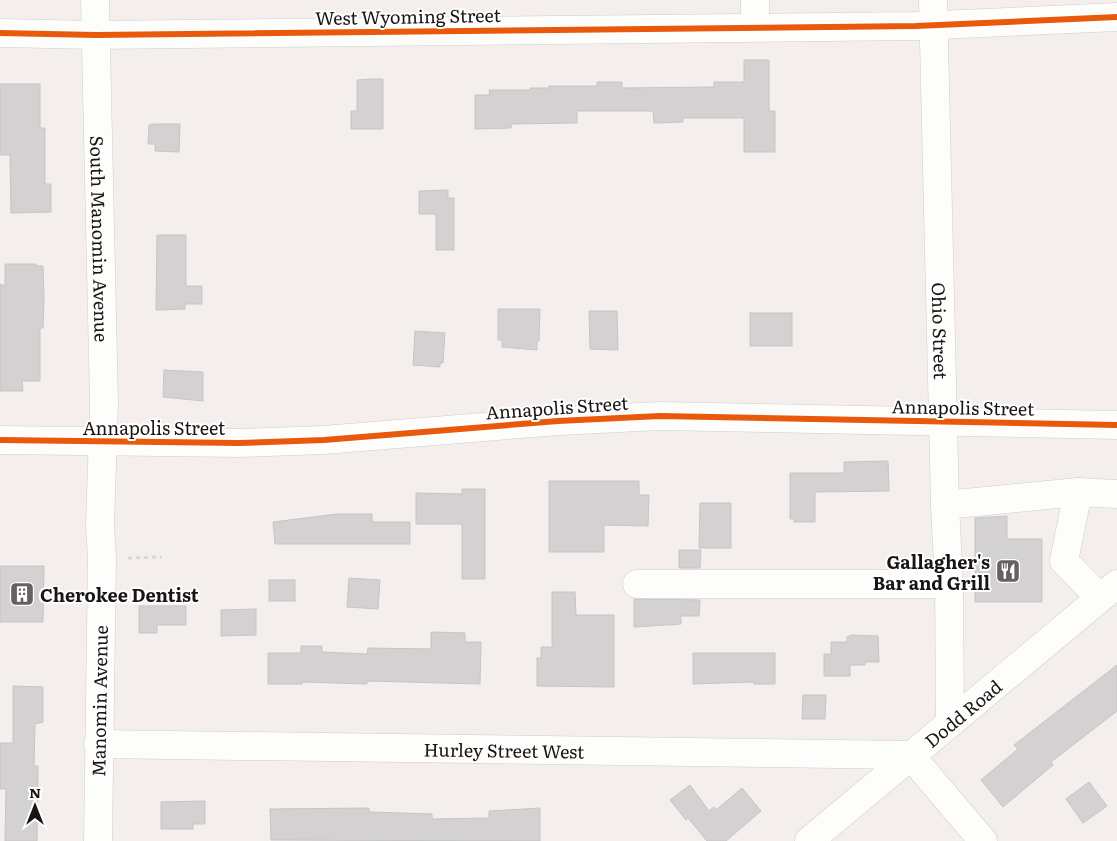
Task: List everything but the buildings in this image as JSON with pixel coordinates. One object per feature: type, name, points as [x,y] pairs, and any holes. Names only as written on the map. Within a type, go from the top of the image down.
[{"type":"street","points":[[95,0],[96,35]]},
{"type":"street","points":[[755,0],[755,27]]},
{"type":"street","name":"West Wyoming Street","points":[[0,33],[96,35],[755,27],[934,13],[1117,17]]},
{"type":"street","name":"Ohio Street","points":[[934,13],[945,505],[949,584],[950,722]]},
{"type":"street","name":"South Manomin Avenue","points":[[96,35],[104,404],[103,442]]},
{"type":"street","name":"Annapolis Street","points":[[0,440],[239,442],[324,440],[558,421],[660,416],[1117,424]]},
{"type":"street","name":"Manomin Avenue","points":[[98,841],[103,442]]},
{"type":"street","points":[[945,505],[1078,492],[1117,494]]},
{"type":"street","points":[[1078,492],[1064,562],[1108,591]]},
{"type":"street","points":[[637,584],[949,584]]},
{"type":"street","name":"Dodd Road","points":[[809,841],[1108,591]]},
{"type":"street","name":"Hurley Street West","points":[[98,744],[910,755]]},
{"type":"street","points":[[910,755],[982,841]]},
{"type":"path","points":[[126,558],[162,557]]},
{"type":"cycle path","points":[[0,33],[96,35],[916,26],[1117,17]]},
{"type":"cycle path","points":[[0,440],[239,443],[324,440],[558,421],[660,416],[1117,425]]},
{"type":"place","name":"Gallagher's Bar and Grill","points":[[1008,571]]},
{"type":"place","name":"Cherokee Dentist","points":[[22,594]]}]
